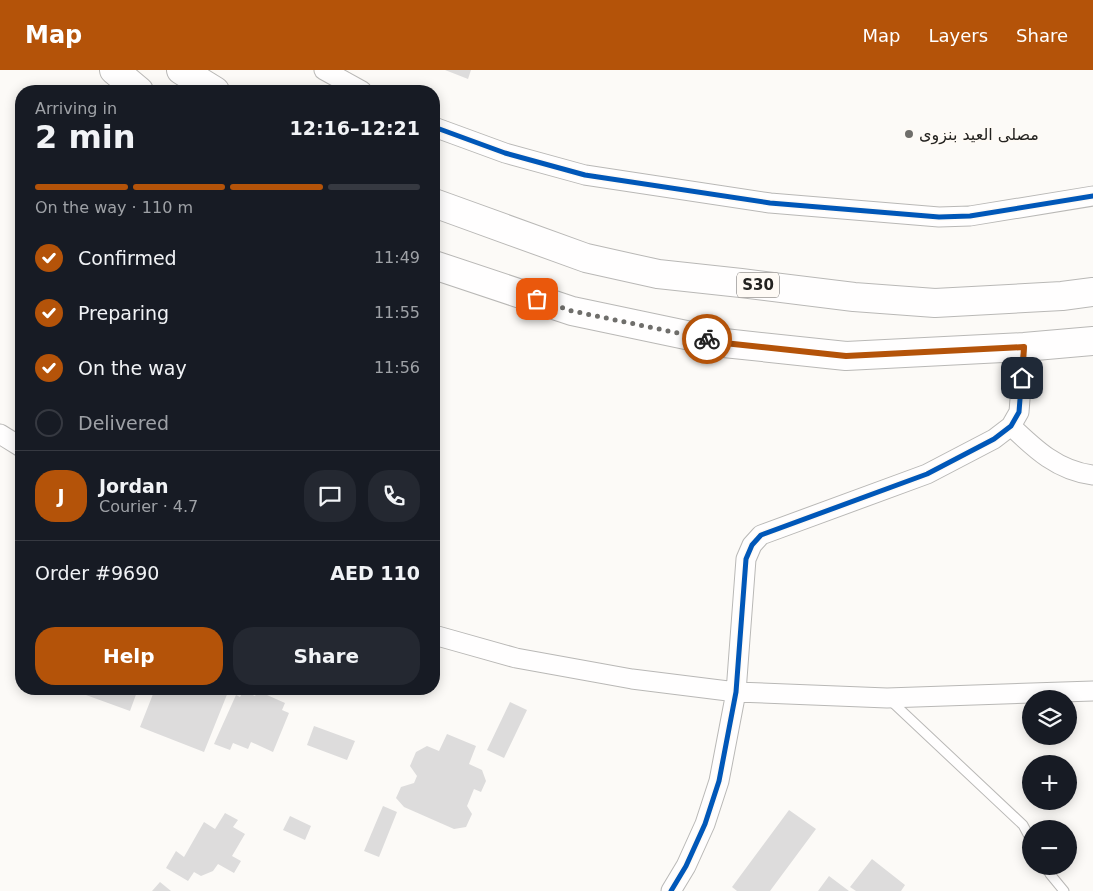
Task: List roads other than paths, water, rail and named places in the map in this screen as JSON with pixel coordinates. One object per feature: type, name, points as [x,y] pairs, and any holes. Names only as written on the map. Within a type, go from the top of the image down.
[{"type":"main road","points":[[114,70],[132,85]]},
{"type":"main road","points":[[186,72],[206,85]]},
{"type":"main road","name":"S30","points":[[440,205],[586,258],[658,274],[854,297],[935,303],[1062,296],[1093,292]]},
{"type":"main road","points":[[440,267],[572,311],[724,343],[846,356],[1024,347],[1093,340]]},
{"type":"street","points":[[324,70],[351,85]]},
{"type":"street","points":[[440,129],[505,153],[586,175],[770,203],[939,217],[970,216],[1093,196]]},
{"type":"street","points":[[671,891],[686,866],[706,824],[719,781],[736,692],[746,559],[752,545],[761,535],[927,474],[994,439],[1011,426],[1019,412],[1024,347]]},
{"type":"street","points":[[1011,426],[1034,449],[1057,464],[1093,476]]},
{"type":"street","points":[[0,434],[15,443]]},
{"type":"street","points":[[440,637],[516,658],[632,679],[736,692],[887,698],[1093,691]]},
{"type":"lane","points":[[887,698],[1022,824]]},
{"type":"lane","points":[[1051,875],[1064,891]]},
{"type":"place","name":"مصلى العيد بنزوى","points":[[909,134]]}]
